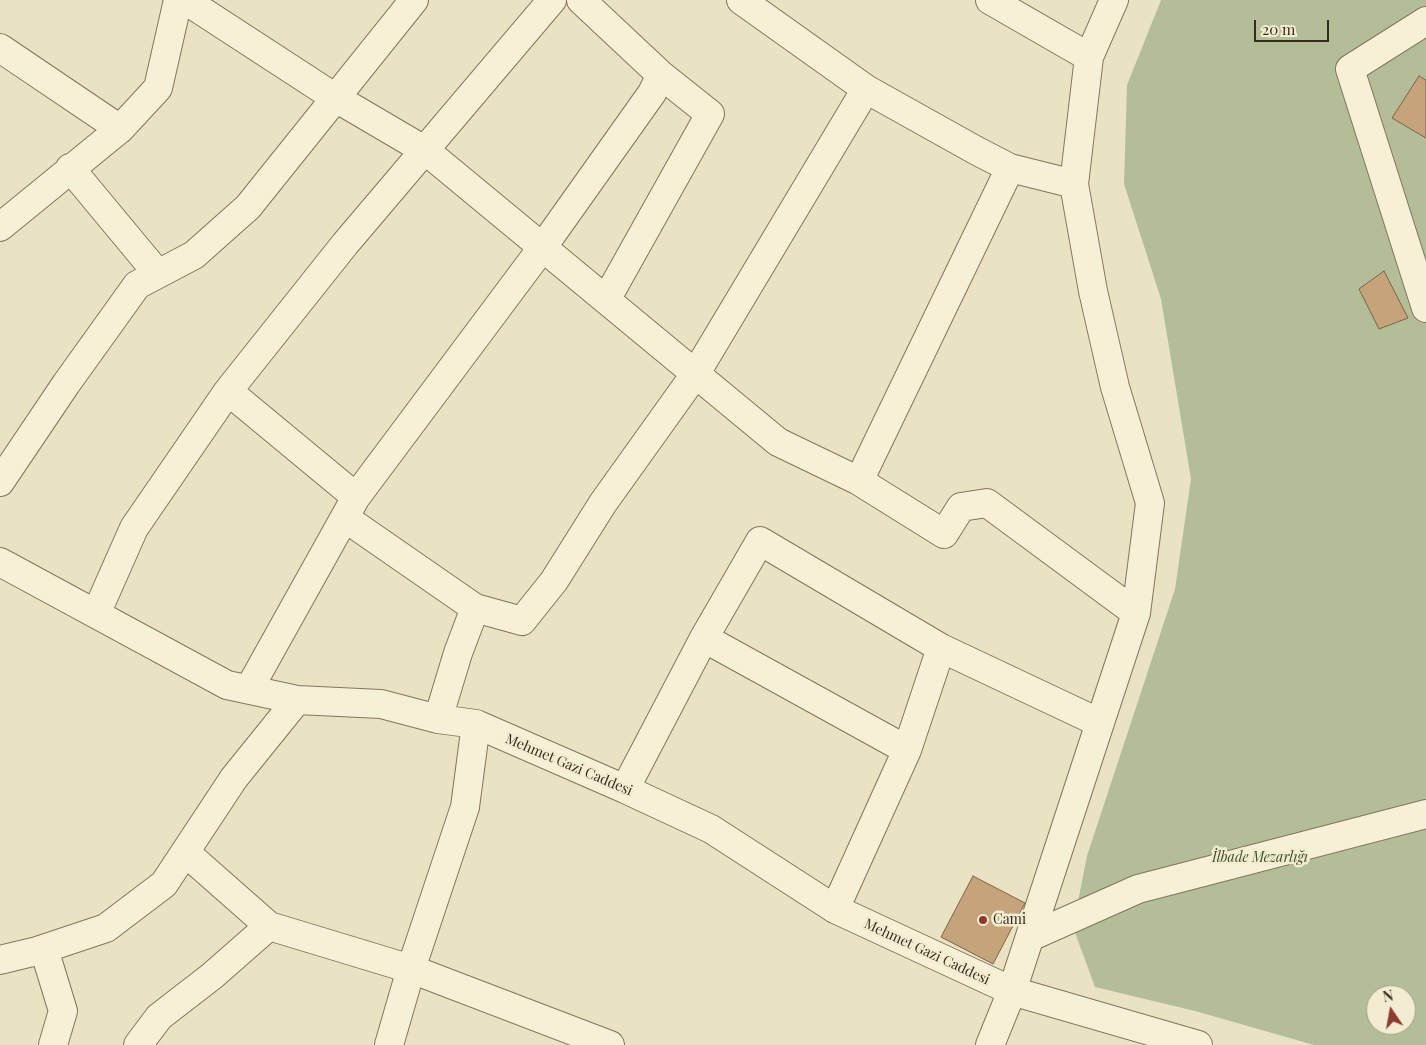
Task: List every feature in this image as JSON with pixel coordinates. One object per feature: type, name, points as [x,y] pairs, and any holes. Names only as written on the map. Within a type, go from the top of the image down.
[{"type":"street","points":[[4,217],[120,129],[158,88],[178,0]]},
{"type":"street","points":[[185,0],[334,97],[426,151],[778,442],[859,481],[944,534],[961,507],[986,503],[1136,613]]},
{"type":"street","points":[[0,482],[66,384],[137,285],[194,256],[248,207],[334,97],[414,0]]},
{"type":"street","points":[[96,614],[134,528],[228,392],[345,244],[426,151],[552,0]]},
{"type":"street","points":[[581,0],[661,75],[710,114],[606,300]]},
{"type":"street","points":[[741,0],[866,89],[1010,168],[1074,184]]},
{"type":"street","points":[[990,0],[1089,57]]},
{"type":"street","points":[[990,1045],[1012,991],[1136,613],[1150,503],[1115,388],[1074,184],[1089,57],[1114,0]]},
{"type":"street","points":[[1426,21],[1350,69],[1426,308]]},
{"type":"street","points":[[0,48],[120,129]]},
{"type":"street","points":[[249,689],[351,507],[542,248],[652,93],[661,75]]},
{"type":"street","points":[[228,392],[351,507],[475,608],[522,621],[554,581],[603,503],[696,373],[866,89]]},
{"type":"street","points":[[70,168],[158,274]]},
{"type":"street","points":[[859,481],[1010,168]]},
{"type":"street","points":[[625,789],[704,638],[760,541],[941,648],[1100,723]]},
{"type":"street","name":"Mehmet Gazi Caddesi","points":[[0,562],[227,685],[297,700],[381,704],[438,719],[476,724],[711,829],[835,910],[1012,991],[1198,1045]]},
{"type":"street","points":[[438,719],[458,653],[475,608]]},
{"type":"street","points":[[704,638],[907,750]]},
{"type":"street","points":[[835,910],[907,750],[941,648]]},
{"type":"street","points":[[0,960],[44,949],[106,928],[164,884],[234,778],[297,700]]},
{"type":"street","points":[[389,1045],[411,969],[465,807],[476,724]]},
{"type":"street","points":[[1030,937],[1138,889],[1426,814]]},
{"type":"street","points":[[185,852],[268,926],[411,969],[598,1043]]},
{"type":"street","points":[[138,1045],[158,1017],[212,976],[268,926]]},
{"type":"street","points":[[44,949],[63,1011],[53,1045]]},
{"type":"green space","name":"İlbade Mezarlığı","points":[[1161,0],[1426,0],[1426,1045],[1314,1045],[1195,1011],[1095,987],[1073,927],[1087,856],[1175,589],[1191,479],[1161,299],[1124,184],[1127,85]]},
{"type":"building","points":[[1419,76],[1426,80],[1426,138],[1392,118]]},
{"type":"building","points":[[1384,271],[1408,318],[1379,329],[1359,289]]},
{"type":"building","name":"Cami","points":[[973,876],[1025,903],[993,964],[941,937]]},
{"type":"place","name":"Cami","points":[[983,920]]}]
